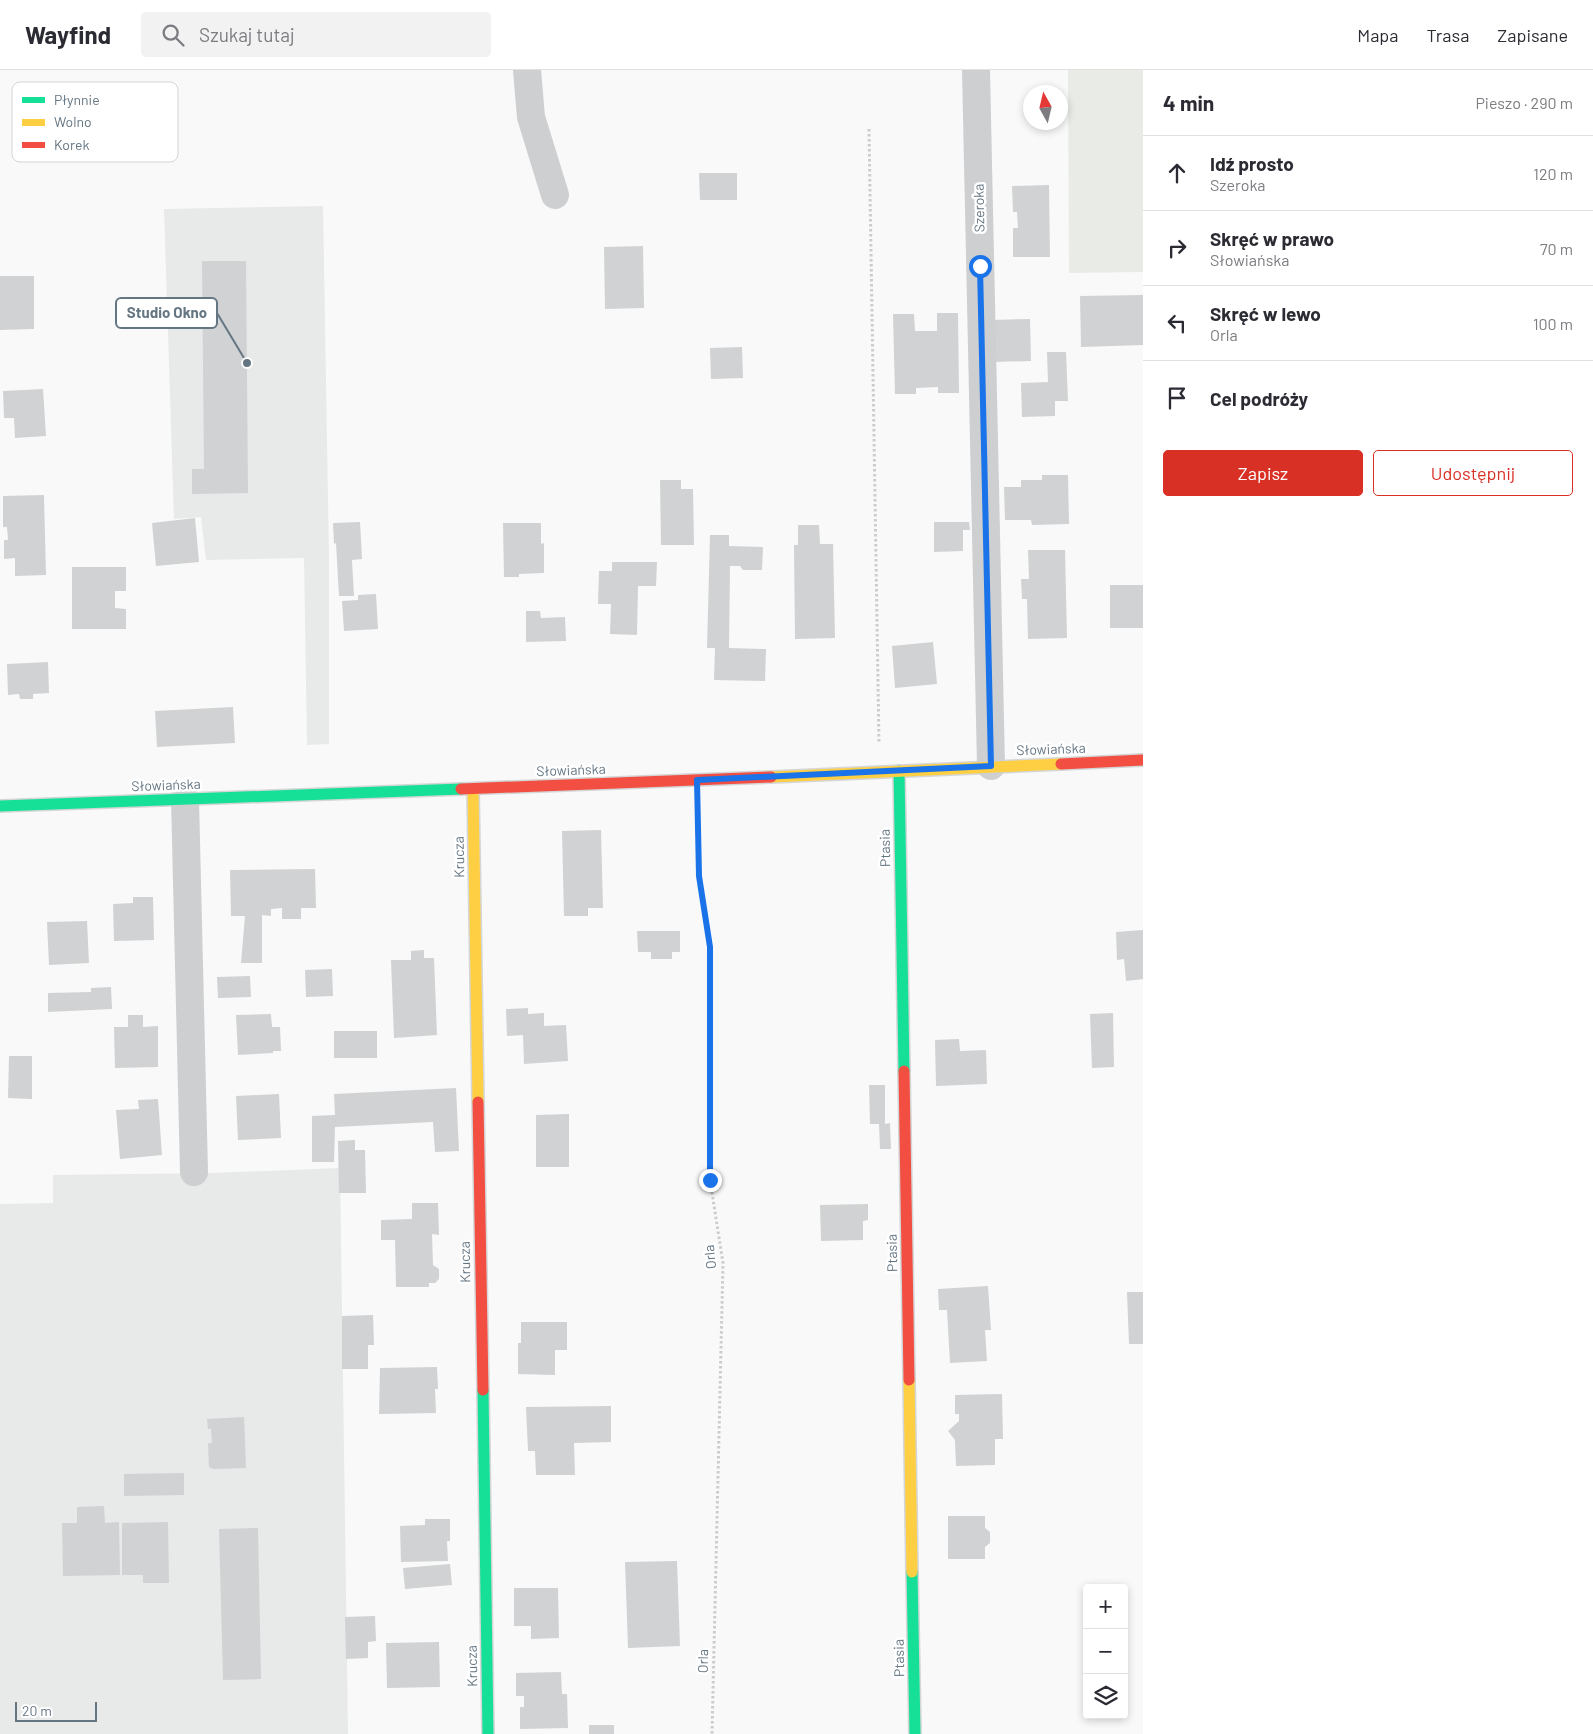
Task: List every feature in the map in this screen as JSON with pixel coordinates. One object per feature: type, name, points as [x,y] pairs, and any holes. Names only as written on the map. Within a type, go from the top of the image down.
[{"type":"street","points":[[527,70],[531,117],[556,195]]},
{"type":"street","name":"Szeroka","points":[[976,70],[991,766]]},
{"type":"street","name":"Słowiańska","points":[[0,806],[697,780],[1143,760]]},
{"type":"street","name":"Ptasia","points":[[899,771],[915,1734]]},
{"type":"street","name":"Krucza","points":[[473,788],[488,1734]]},
{"type":"street","points":[[185,799],[194,1172]]},
{"type":"path","points":[[869,129],[880,772]]},
{"type":"path","name":"Orla","points":[[697,780],[699,876],[710,947],[710,1180],[723,1263],[712,1734]]},
{"type":"shaded area","points":[[1068,70],[1143,70],[1143,272],[1069,273]]},
{"type":"shaded area","points":[[323,206],[329,557],[329,744],[307,745],[304,558],[206,560],[201,517],[174,519],[164,209]]},
{"type":"shaded area","points":[[340,1168],[348,1734],[0,1734],[0,1204],[53,1203],[53,1175],[213,1173]]},
{"type":"building","points":[[699,173],[737,173],[737,200],[700,200]]},
{"type":"building","points":[[1049,185],[1050,257],[1013,257],[1013,228],[1018,228],[1017,212],[1013,212],[1012,186]]},
{"type":"building","points":[[643,246],[644,308],[605,309],[604,247]]},
{"type":"building","points":[[202,261],[246,261],[248,493],[192,494],[192,469],[204,469]]},
{"type":"building","points":[[0,276],[34,276],[34,329],[0,330]]},
{"type":"building","points":[[1143,295],[1143,345],[1081,347],[1080,296]]},
{"type":"building","points":[[937,313],[958,313],[959,393],[938,393],[938,387],[916,388],[916,394],[895,394],[893,314],[914,314],[915,331],[937,331]]},
{"type":"building","points":[[1030,319],[1031,361],[991,362],[990,320]]},
{"type":"building","points":[[742,347],[743,378],[711,379],[710,348]]},
{"type":"building","points":[[1047,352],[1066,352],[1068,401],[1055,401],[1055,416],[1022,417],[1021,383],[1048,382]]},
{"type":"building","points":[[43,389],[46,436],[15,438],[14,418],[4,418],[3,391]]},
{"type":"building","points":[[1042,475],[1068,475],[1069,524],[1032,525],[1031,520],[1005,520],[1004,487],[1021,487],[1021,480],[1042,480]]},
{"type":"building","points":[[660,480],[681,480],[681,489],[693,489],[694,545],[661,545]]},
{"type":"building","points":[[44,495],[46,575],[15,576],[15,558],[4,559],[4,540],[8,540],[7,527],[3,527],[3,496]]},
{"type":"building","points":[[195,518],[199,562],[156,566],[152,523]]},
{"type":"building","points":[[360,522],[362,559],[352,560],[354,596],[339,596],[333,523]]},
{"type":"building","points":[[934,522],[969,522],[970,530],[963,530],[963,551],[934,552]]},
{"type":"building","points":[[503,523],[541,523],[541,544],[544,543],[544,573],[504,577]]},
{"type":"building","points":[[798,525],[819,525],[820,544],[833,544],[835,638],[795,639],[794,545],[798,545]]},
{"type":"building","points":[[710,535],[729,535],[729,546],[763,547],[762,570],[743,570],[740,566],[730,566],[729,648],[766,649],[765,681],[714,680],[715,648],[707,648]]},
{"type":"building","points":[[1028,550],[1065,550],[1067,638],[1028,639],[1027,599],[1022,599],[1021,579],[1029,579]]},
{"type":"building","points":[[612,562],[657,562],[656,586],[638,586],[637,635],[610,634],[611,604],[598,604],[599,571],[612,571]]},
{"type":"building","points":[[72,567],[126,567],[126,591],[115,591],[115,608],[126,609],[126,629],[72,629]]},
{"type":"building","points":[[1110,585],[1143,585],[1143,628],[1110,628]]},
{"type":"building","points":[[376,594],[378,629],[344,631],[342,601],[358,600],[358,595]]},
{"type":"building","points":[[526,611],[540,611],[541,618],[565,617],[566,641],[526,642]]},
{"type":"building","points":[[933,642],[937,684],[895,688],[892,646]]},
{"type":"building","points":[[48,662],[49,693],[33,694],[33,699],[20,699],[19,694],[8,695],[7,664]]},
{"type":"building","points":[[233,707],[235,743],[157,747],[155,711]]},
{"type":"building","points":[[601,830],[603,908],[588,908],[588,916],[564,916],[562,831]]},
{"type":"building","points":[[315,869],[316,908],[301,908],[301,919],[282,919],[282,908],[271,909],[271,916],[262,915],[262,963],[241,963],[245,916],[231,916],[230,870]]},
{"type":"building","points":[[133,897],[153,897],[154,940],[114,941],[113,904],[133,903]]},
{"type":"building","points":[[87,921],[89,963],[49,965],[47,922]]},
{"type":"building","points":[[1143,930],[1143,979],[1126,981],[1124,959],[1117,960],[1116,932]]},
{"type":"building","points":[[637,931],[680,931],[680,952],[672,952],[672,959],[651,959],[651,952],[638,952]]},
{"type":"building","points":[[424,950],[424,958],[434,958],[437,1035],[394,1038],[391,960],[411,960],[411,951]]},
{"type":"building","points":[[332,969],[333,996],[306,997],[305,970]]},
{"type":"building","points":[[250,976],[251,997],[218,998],[217,977]]},
{"type":"building","points":[[111,987],[112,1009],[48,1012],[48,993],[91,992],[91,988]]},
{"type":"building","points":[[528,1008],[528,1014],[544,1013],[544,1026],[566,1025],[568,1061],[524,1064],[523,1035],[507,1036],[506,1009]]},
{"type":"building","points":[[1113,1013],[1114,1067],[1092,1068],[1090,1014]]},
{"type":"building","points":[[271,1014],[272,1027],[280,1027],[281,1051],[238,1055],[236,1015]]},
{"type":"building","points":[[128,1015],[143,1015],[143,1027],[158,1026],[158,1067],[115,1068],[114,1027],[128,1027]]},
{"type":"building","points":[[334,1031],[377,1031],[377,1058],[334,1058]]},
{"type":"building","points":[[959,1039],[960,1051],[986,1050],[987,1084],[936,1086],[935,1040]]},
{"type":"building","points":[[9,1056],[32,1056],[32,1099],[8,1098]]},
{"type":"building","points":[[869,1085],[885,1085],[885,1124],[890,1123],[891,1149],[880,1149],[879,1124],[870,1124]]},
{"type":"building","points":[[456,1088],[459,1151],[435,1152],[433,1122],[335,1127],[334,1162],[312,1162],[312,1116],[335,1115],[334,1094]]},
{"type":"building","points":[[279,1094],[281,1138],[238,1140],[236,1096]]},
{"type":"building","points":[[158,1099],[162,1155],[120,1159],[116,1110],[139,1109],[138,1100]]},
{"type":"building","points":[[569,1114],[569,1167],[536,1167],[536,1115]]},
{"type":"building","points":[[355,1140],[355,1150],[365,1150],[366,1193],[339,1193],[338,1141]]},
{"type":"building","points":[[412,1203],[438,1203],[439,1235],[432,1234],[433,1265],[439,1269],[439,1279],[435,1283],[429,1283],[429,1287],[396,1287],[395,1240],[381,1240],[381,1220],[412,1219]]},
{"type":"building","points":[[868,1204],[868,1220],[863,1221],[863,1240],[821,1241],[820,1205]]},
{"type":"building","points":[[988,1286],[991,1330],[985,1330],[987,1361],[950,1363],[947,1310],[939,1310],[938,1289]]},
{"type":"building","points":[[1127,1292],[1143,1292],[1143,1344],[1129,1344]]},
{"type":"building","points":[[373,1315],[374,1345],[368,1345],[368,1369],[342,1369],[342,1316]]},
{"type":"building","points":[[521,1322],[567,1322],[567,1350],[555,1350],[555,1375],[518,1374],[518,1343],[521,1343]]},
{"type":"building","points":[[437,1367],[438,1389],[435,1389],[436,1413],[379,1414],[380,1368]]},
{"type":"building","points":[[1002,1394],[1003,1439],[995,1439],[995,1465],[956,1466],[955,1440],[948,1431],[959,1421],[959,1414],[955,1414],[955,1395]]},
{"type":"building","points":[[611,1406],[611,1442],[574,1443],[575,1475],[536,1475],[535,1451],[528,1451],[526,1407]]},
{"type":"building","points":[[244,1417],[246,1468],[213,1469],[209,1467],[208,1443],[212,1443],[211,1429],[208,1429],[207,1419]]},
{"type":"building","points":[[184,1473],[184,1495],[124,1496],[124,1474]]},
{"type":"building","points":[[104,1506],[105,1523],[119,1522],[120,1575],[63,1576],[62,1523],[77,1523],[77,1507]]},
{"type":"building","points":[[948,1516],[985,1516],[985,1528],[990,1532],[990,1543],[985,1547],[985,1559],[948,1559]]},
{"type":"building","points":[[425,1519],[450,1519],[450,1541],[447,1541],[448,1561],[401,1562],[400,1526],[425,1525]]},
{"type":"building","points":[[168,1522],[169,1583],[143,1583],[143,1575],[122,1575],[122,1523]]},
{"type":"building","points":[[258,1528],[261,1679],[223,1680],[219,1529]]},
{"type":"building","points":[[677,1561],[680,1646],[628,1648],[625,1562]]},
{"type":"building","points":[[450,1564],[452,1585],[405,1589],[403,1568]]},
{"type":"building","points":[[514,1588],[558,1588],[559,1638],[531,1639],[531,1626],[514,1626]]},
{"type":"building","points":[[375,1616],[376,1641],[368,1642],[368,1658],[346,1659],[345,1617]]},
{"type":"building","points":[[439,1642],[440,1687],[387,1688],[386,1643]]},
{"type":"building","points":[[561,1672],[562,1694],[567,1694],[568,1728],[520,1729],[520,1707],[524,1707],[524,1696],[516,1696],[516,1673]]},
{"type":"building","points":[[589,1725],[614,1725],[614,1734],[589,1734]]},
{"type":"traffic: fast","points":[[899,771],[904,1071]]},
{"type":"traffic: fast","points":[[0,806],[461,789]]},
{"type":"traffic: fast","points":[[483,1390],[488,1734]]},
{"type":"traffic: fast","points":[[912,1572],[915,1734]]},
{"type":"traffic: slow","points":[[771,777],[1061,764]]},
{"type":"traffic: slow","points":[[473,789],[478,1102]]},
{"type":"traffic: slow","points":[[909,1380],[912,1572]]},
{"type":"traffic: jam","points":[[1061,764],[1143,760]]},
{"type":"traffic: jam","points":[[461,789],[771,777]]},
{"type":"traffic: jam","points":[[904,1071],[909,1380]]},
{"type":"traffic: jam","points":[[478,1102],[483,1390]]},
{"type":"place","name":"Studio Okno","points":[[247,363]]},
{"type":"route","points":[[710,1180],[710,947],[699,876],[697,780],[991,766],[980,266]]}]
